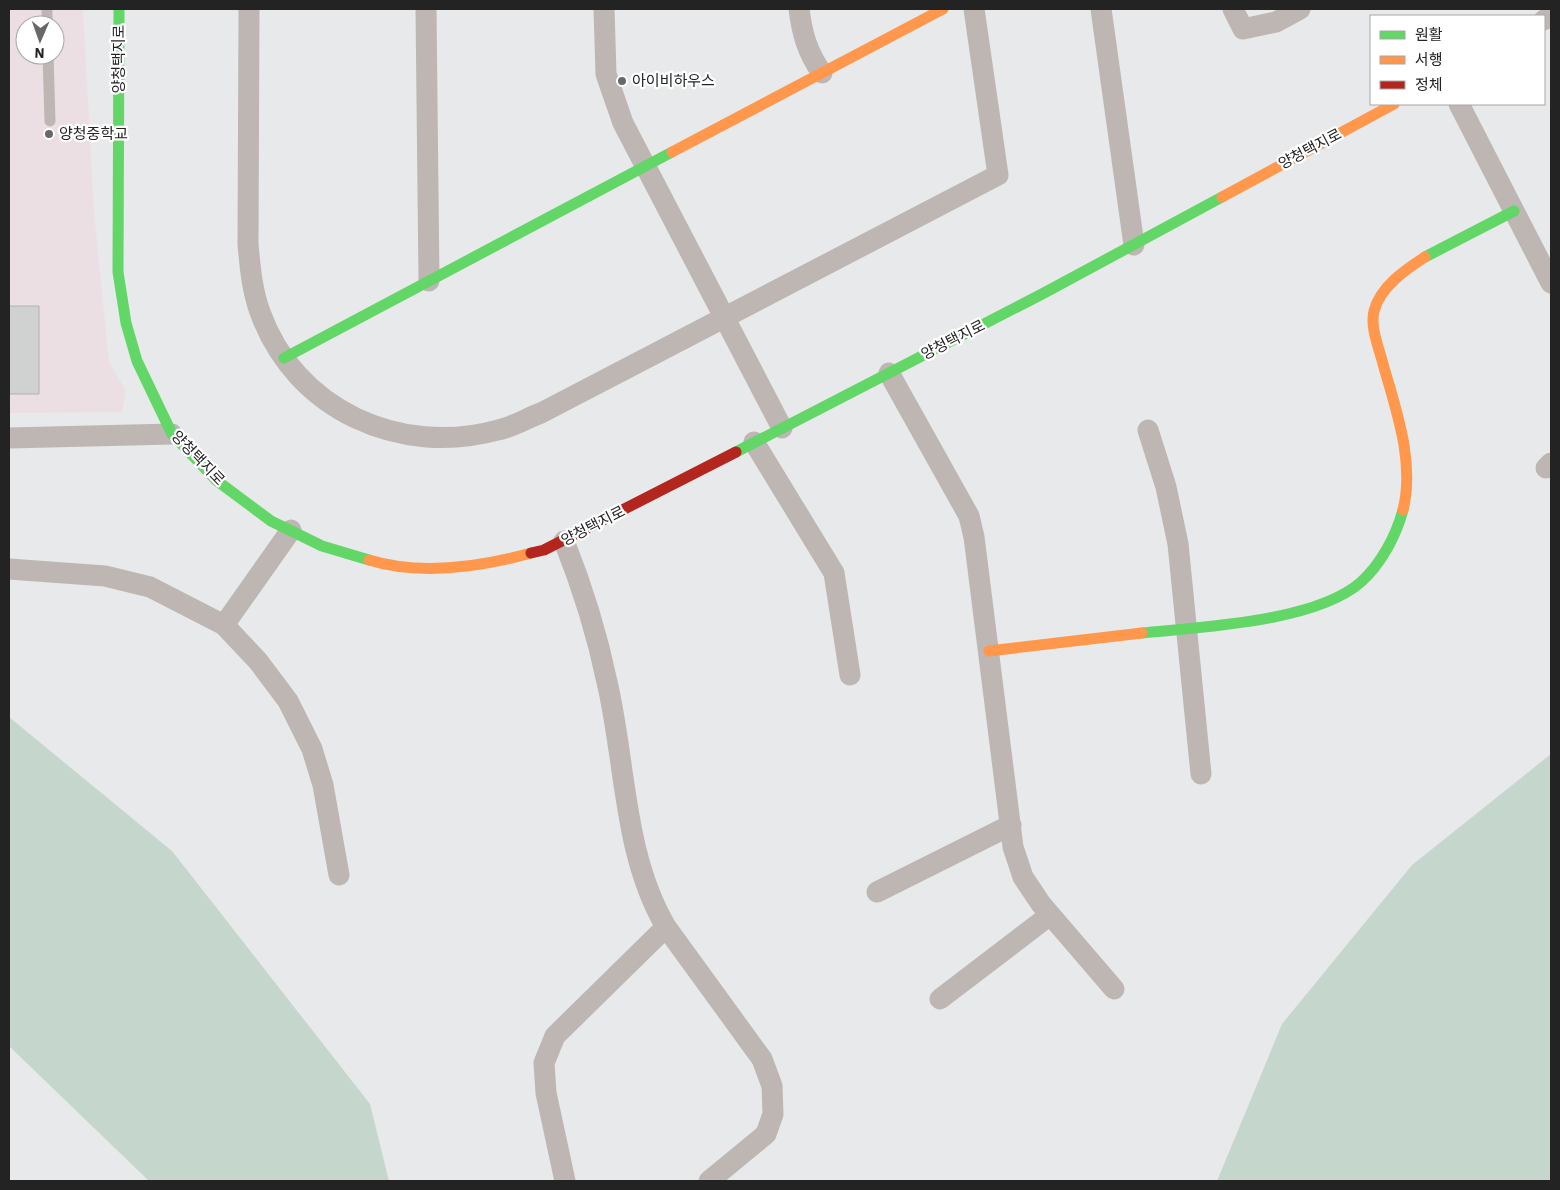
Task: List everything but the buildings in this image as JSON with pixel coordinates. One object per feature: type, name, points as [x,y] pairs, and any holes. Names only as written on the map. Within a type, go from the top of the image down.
[{"type":"street","name":"양청택지로","points":[[118,9],[118,272],[126,323],[137,362],[172,434],[216,480],[271,521],[322,546],[366,559],[416,568],[461,567],[498,562],[544,550],[564,541],[1134,245],[1392,105]]},
{"type":"street","points":[[249,9],[248,244],[250,273],[260,312],[273,341],[284,358],[306,384],[333,405],[365,424],[401,434],[435,438],[469,436],[500,430],[540,413],[998,175],[974,9]]},
{"type":"street","points":[[426,9],[429,281]]},
{"type":"street","points":[[604,9],[606,74],[623,122],[782,428]]},
{"type":"street","points":[[799,9],[803,37],[812,58],[822,73]]},
{"type":"street","points":[[284,358],[943,9]]},
{"type":"street","points":[[1101,9],[1134,245]]},
{"type":"street","points":[[1233,9],[1243,29],[1276,22],[1300,9]]},
{"type":"street","points":[[1460,105],[1551,283]]},
{"type":"street","points":[[989,651],[1187,628],[1291,613],[1325,602],[1360,582],[1377,561],[1399,524],[1406,493],[1407,464],[1399,424],[1374,330],[1374,312],[1381,294],[1399,273],[1514,210]]},
{"type":"street","points":[[889,373],[969,516],[974,536],[1013,847],[1022,877],[1050,915],[1114,989]]},
{"type":"street","points":[[1148,430],[1166,487],[1178,544],[1201,774]]},
{"type":"street","points":[[9,438],[172,434]]},
{"type":"street","points":[[754,442],[834,573],[850,675]]},
{"type":"street","points":[[224,625],[291,530]]},
{"type":"street","points":[[564,541],[578,577],[608,682],[642,878],[666,927],[762,1060],[772,1086],[773,1114],[766,1134],[709,1181]]},
{"type":"street","points":[[9,569],[105,576],[150,587],[224,625],[258,661],[288,701],[312,749],[323,786],[340,875]]},
{"type":"street","points":[[877,892],[1011,825]]},
{"type":"street","points":[[940,999],[1050,915]]},
{"type":"street","points":[[565,1181],[546,1092],[544,1063],[555,1036],[666,927]]},
{"type":"lane","points":[[48,65],[50,122]]},
{"type":"shaded area","name":"양청중학교","points":[[9,9],[83,9],[94,212],[109,362],[126,391],[122,412],[9,413]]},
{"type":"green space","points":[[9,717],[172,851],[370,1104],[389,1181],[149,1181],[9,1046]]},
{"type":"green space","points":[[1551,754],[1551,1181],[1217,1181],[1282,1024],[1412,865]]},
{"type":"traffic: fast","points":[[119,9],[118,272],[126,323],[137,361],[172,434],[216,480],[271,521],[322,546],[369,560]]},
{"type":"traffic: fast","points":[[284,358],[672,152]]},
{"type":"traffic: fast","points":[[736,452],[1044,293],[1222,197]]},
{"type":"traffic: fast","points":[[1425,257],[1514,211]]},
{"type":"traffic: fast","points":[[1142,633],[1257,620],[1316,606],[1341,595],[1361,582],[1375,567],[1392,539],[1403,510]]},
{"type":"traffic: slow","points":[[672,152],[943,9]]},
{"type":"traffic: slow","points":[[1222,197],[1392,105]]},
{"type":"traffic: slow","points":[[1403,510],[1407,473],[1405,455],[1398,418],[1376,338],[1373,318],[1377,302],[1382,294],[1402,273],[1425,257]]},
{"type":"traffic: slow","points":[[369,560],[409,568],[430,569],[471,566],[531,553]]},
{"type":"traffic: slow","points":[[989,651],[1142,633]]},
{"type":"traffic: jam","points":[[531,553],[544,550],[736,452]]},
{"type":"place","name":"아이비하우스","points":[[622,81]]},
{"type":"place","name":"양청중학교","points":[[49,134]]}]
